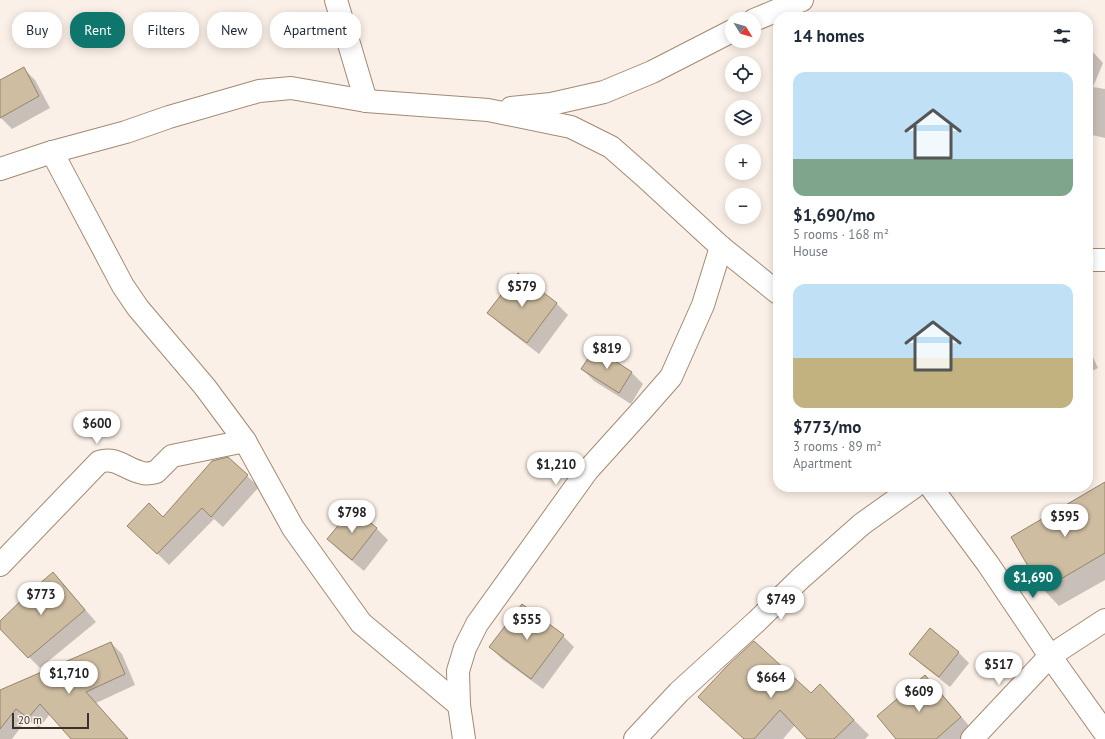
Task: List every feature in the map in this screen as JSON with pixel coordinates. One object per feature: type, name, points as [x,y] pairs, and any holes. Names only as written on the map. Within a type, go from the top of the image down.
[{"type":"street","points":[[336,0],[366,101]]},
{"type":"street","points":[[773,12],[802,0]]},
{"type":"street","points":[[761,17],[773,12]]},
{"type":"street","points":[[488,110],[551,104],[604,92],[652,72],[725,34]]},
{"type":"street","points":[[3,162],[52,152],[126,132],[169,117],[259,91],[291,88],[366,101],[488,110],[571,126],[611,147],[721,247],[773,289]]},
{"type":"street","points":[[52,152],[127,292],[138,308],[205,387],[245,441],[293,528],[362,623],[459,705]]},
{"type":"street","points":[[464,739],[459,705],[458,671],[465,648],[477,624],[587,471],[671,377],[703,305],[721,247]]},
{"type":"street","points":[[1093,260],[1105,260]]},
{"type":"street","points":[[0,565],[99,462],[107,460],[113,461],[143,474],[156,472],[172,456],[245,441]]},
{"type":"street","points":[[635,739],[680,692],[801,578],[862,524],[907,492]]},
{"type":"street","points":[[935,492],[988,564],[1050,656],[1105,733]]},
{"type":"street","points":[[972,739],[1050,656],[1105,620]]},
{"type":"building","points":[[24,67],[39,96],[0,118],[0,80]]},
{"type":"building","points":[[518,273],[557,303],[527,343],[487,313]]},
{"type":"building","points":[[595,348],[632,372],[619,393],[581,369]]},
{"type":"building","points":[[228,457],[248,475],[211,517],[202,508],[157,554],[127,526],[149,503],[163,517],[212,461]]},
{"type":"building","points":[[1105,482],[1105,553],[1042,590],[1011,537],[1088,492],[1093,492],[1093,489]]},
{"type":"building","points":[[353,508],[377,528],[352,560],[327,539]]},
{"type":"building","points":[[53,572],[85,610],[28,658],[0,629],[0,621]]},
{"type":"building","points":[[522,604],[564,635],[531,679],[489,647]]},
{"type":"building","points":[[930,628],[959,652],[939,677],[909,654]]},
{"type":"building","points":[[754,641],[811,693],[820,684],[854,720],[834,739],[807,739],[780,710],[754,739],[744,739],[698,697],[726,667]]},
{"type":"building","points":[[111,642],[125,674],[86,692],[128,739],[71,739],[40,704],[28,718],[16,709],[0,729],[0,690]]},
{"type":"building","points":[[925,675],[961,717],[936,739],[896,739],[877,716]]}]
